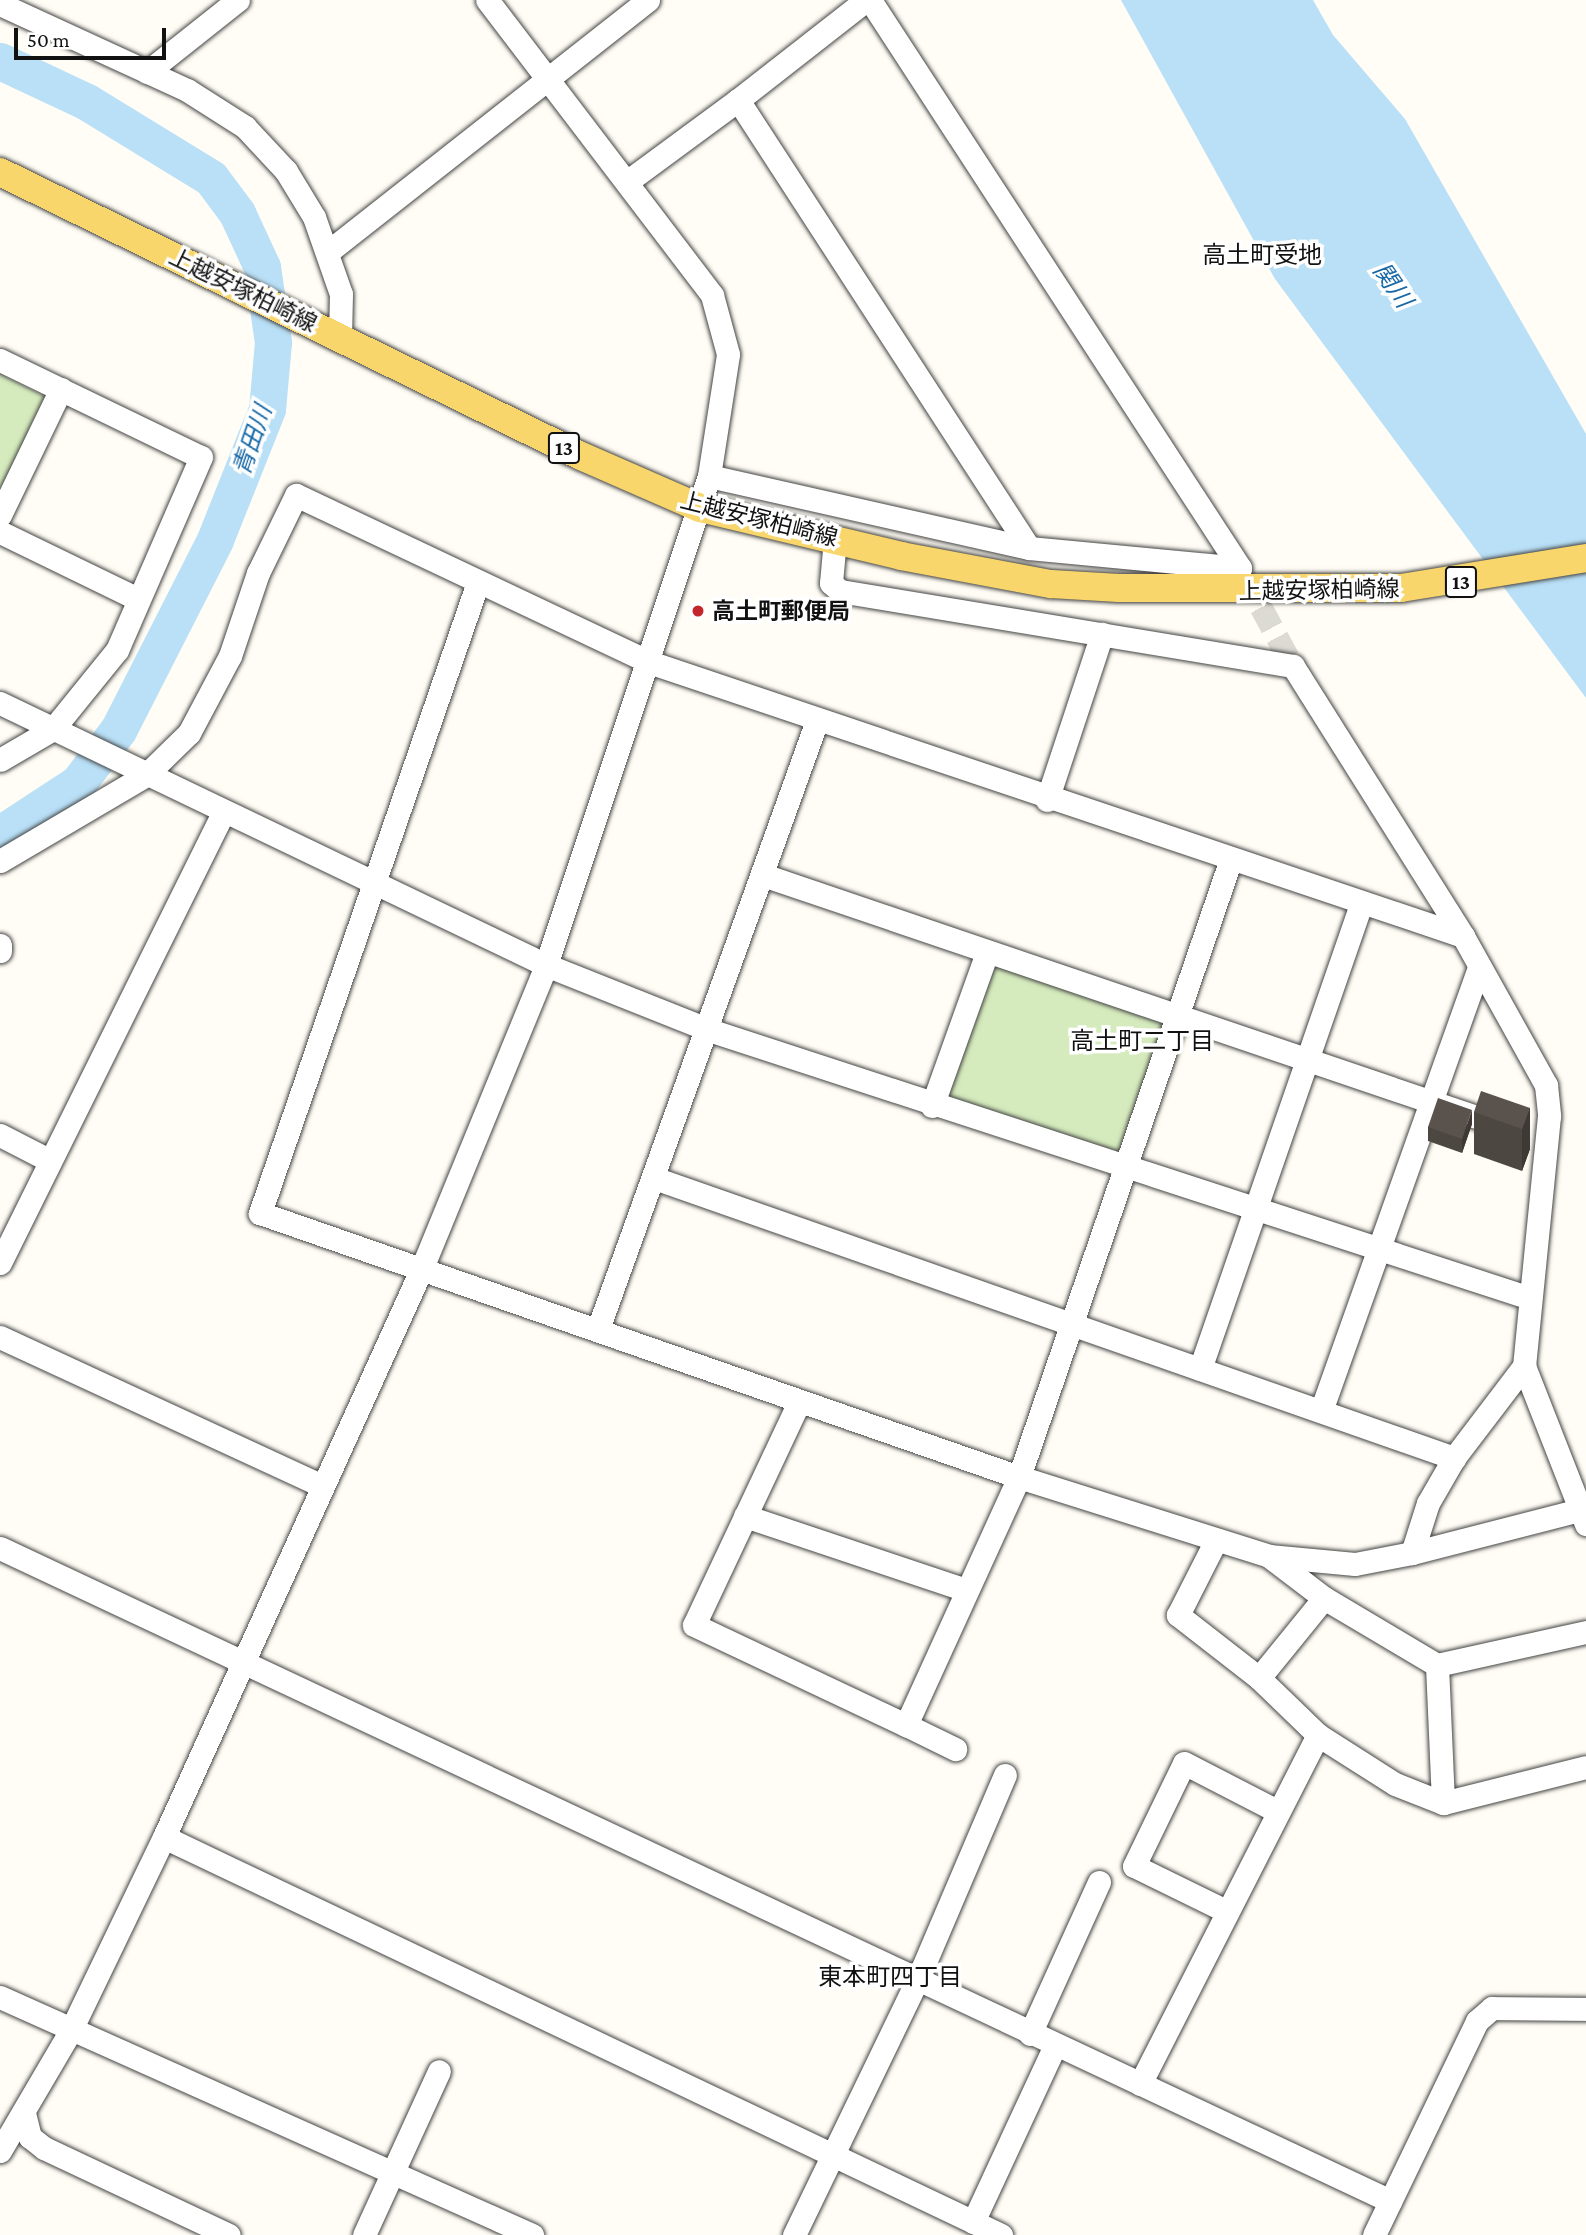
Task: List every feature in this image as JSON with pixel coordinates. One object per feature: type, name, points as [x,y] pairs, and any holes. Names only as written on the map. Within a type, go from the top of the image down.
[{"type":"main road","name":"上越安塚柏崎線","points":[[0,172],[700,508],[1051,584],[1333,592],[1459,582],[1586,558]]},
{"type":"street","points":[[147,72],[238,0]]},
{"type":"street","points":[[0,2151],[71,2030],[164,1837],[245,1662],[320,1485],[422,1268],[546,965],[709,476],[726,386],[725,334],[712,295],[549,76],[487,0]]},
{"type":"street","points":[[329,251],[648,0]]},
{"type":"street","points":[[628,181],[868,0],[1240,568],[1029,548],[857,512],[709,476]]},
{"type":"street","points":[[0,4],[147,72],[245,127],[286,171],[329,251],[341,294],[340,337]]},
{"type":"street","points":[[738,100],[1029,548]]},
{"type":"street","points":[[0,360],[201,457],[117,650],[62,733],[0,760]]},
{"type":"street","points":[[0,515],[61,389]]},
{"type":"street","points":[[0,861],[139,772],[189,733],[208,701],[250,610],[289,500],[296,495],[649,662],[816,723],[1463,936]]},
{"type":"street","points":[[0,532],[138,599]]},
{"type":"street","points":[[478,582],[371,881],[260,1213],[1019,1477],[1269,1556],[1355,1564],[1584,1516],[1524,1366],[1527,1297],[1546,1142],[1546,1085],[1463,936],[1293,666],[840,592],[831,583],[835,538]]},
{"type":"street","points":[[1047,800],[1102,634]]},
{"type":"street","points":[[0,703],[223,813],[546,965],[709,1030],[932,1106],[1127,1166],[1527,1297]]},
{"type":"street","points":[[598,1329],[709,1030],[816,723]]},
{"type":"street","points":[[0,1263],[47,1159],[223,813]]},
{"type":"street","points":[[906,1725],[1019,1477],[1231,859]]},
{"type":"street","points":[[763,875],[987,952],[1307,1056],[1546,1142]]},
{"type":"street","points":[[1200,1369],[1361,903]]},
{"type":"street","points":[[0,945],[0,951]]},
{"type":"street","points":[[932,1106],[987,952]]},
{"type":"street","points":[[1321,1411],[1479,968]]},
{"type":"street","points":[[0,1135],[47,1159]]},
{"type":"street","points":[[654,1178],[1454,1458]]},
{"type":"street","points":[[0,1336],[320,1485]]},
{"type":"street","points":[[1412,1553],[1428,1503],[1454,1458],[1524,1366]]},
{"type":"street","points":[[799,1402],[694,1625],[955,1749]]},
{"type":"street","points":[[745,1516],[966,1590]]},
{"type":"street","points":[[1216,1540],[1178,1615],[1259,1678],[1318,1735],[1395,1784],[1443,1803],[1586,1767]]},
{"type":"street","points":[[0,1548],[1390,2201]]},
{"type":"street","points":[[1269,1556],[1324,1598],[1437,1665],[1586,1632]]},
{"type":"street","points":[[1259,1678],[1324,1598]]},
{"type":"street","points":[[1437,1665],[1443,1803]]},
{"type":"street","points":[[1140,2084],[1275,1810],[1318,1735]]},
{"type":"street","points":[[1224,1910],[1134,1866],[1184,1763],[1275,1810]]},
{"type":"street","points":[[794,2235],[917,1981],[1005,1775]]},
{"type":"street","points":[[164,1837],[834,2156],[963,2225],[1001,2235]]},
{"type":"street","points":[[1030,2034],[1099,1882]]},
{"type":"street","points":[[0,1997],[393,2170],[532,2235]]},
{"type":"street","points":[[1374,2235],[1477,2021],[1492,2008],[1586,2009]]},
{"type":"street","points":[[963,2225],[1055,2045]]},
{"type":"street","points":[[364,2235],[439,2071]]},
{"type":"street","points":[[24,2113],[30,2137],[44,2148],[229,2235]]},
{"type":"green space","points":[[0,374],[48,398],[0,496]]},
{"type":"green space","points":[[992,963],[1166,1022],[1120,1162],[944,1100]]},
{"type":"water","name":"関川","points":[[1121,0],[1313,0],[1333,35],[1405,119],[1586,434],[1586,698],[1275,279]]},
{"type":"building","points":[[1481,1091],[1530,1108],[1522,1129],[1474,1112]]},
{"type":"building","points":[[1438,1098],[1472,1110],[1462,1139],[1428,1127]]},
{"type":"waterway","name":"青田川","points":[[0,61],[87,102],[211,178],[237,213],[262,267],[273,342],[267,409],[215,540],[118,730],[78,783],[0,834]]},
{"type":"tunnel","points":[[1245,577],[1293,666]]},
{"type":"place","name":"高土町郵便局","points":[[698,611]]},
{"type":"district","name":"高土町受地","points":[[1262,255]]},
{"type":"district","name":"高土町二丁目","points":[[1142,1041]]},
{"type":"district","name":"東本町四丁目","points":[[890,1977]]}]
